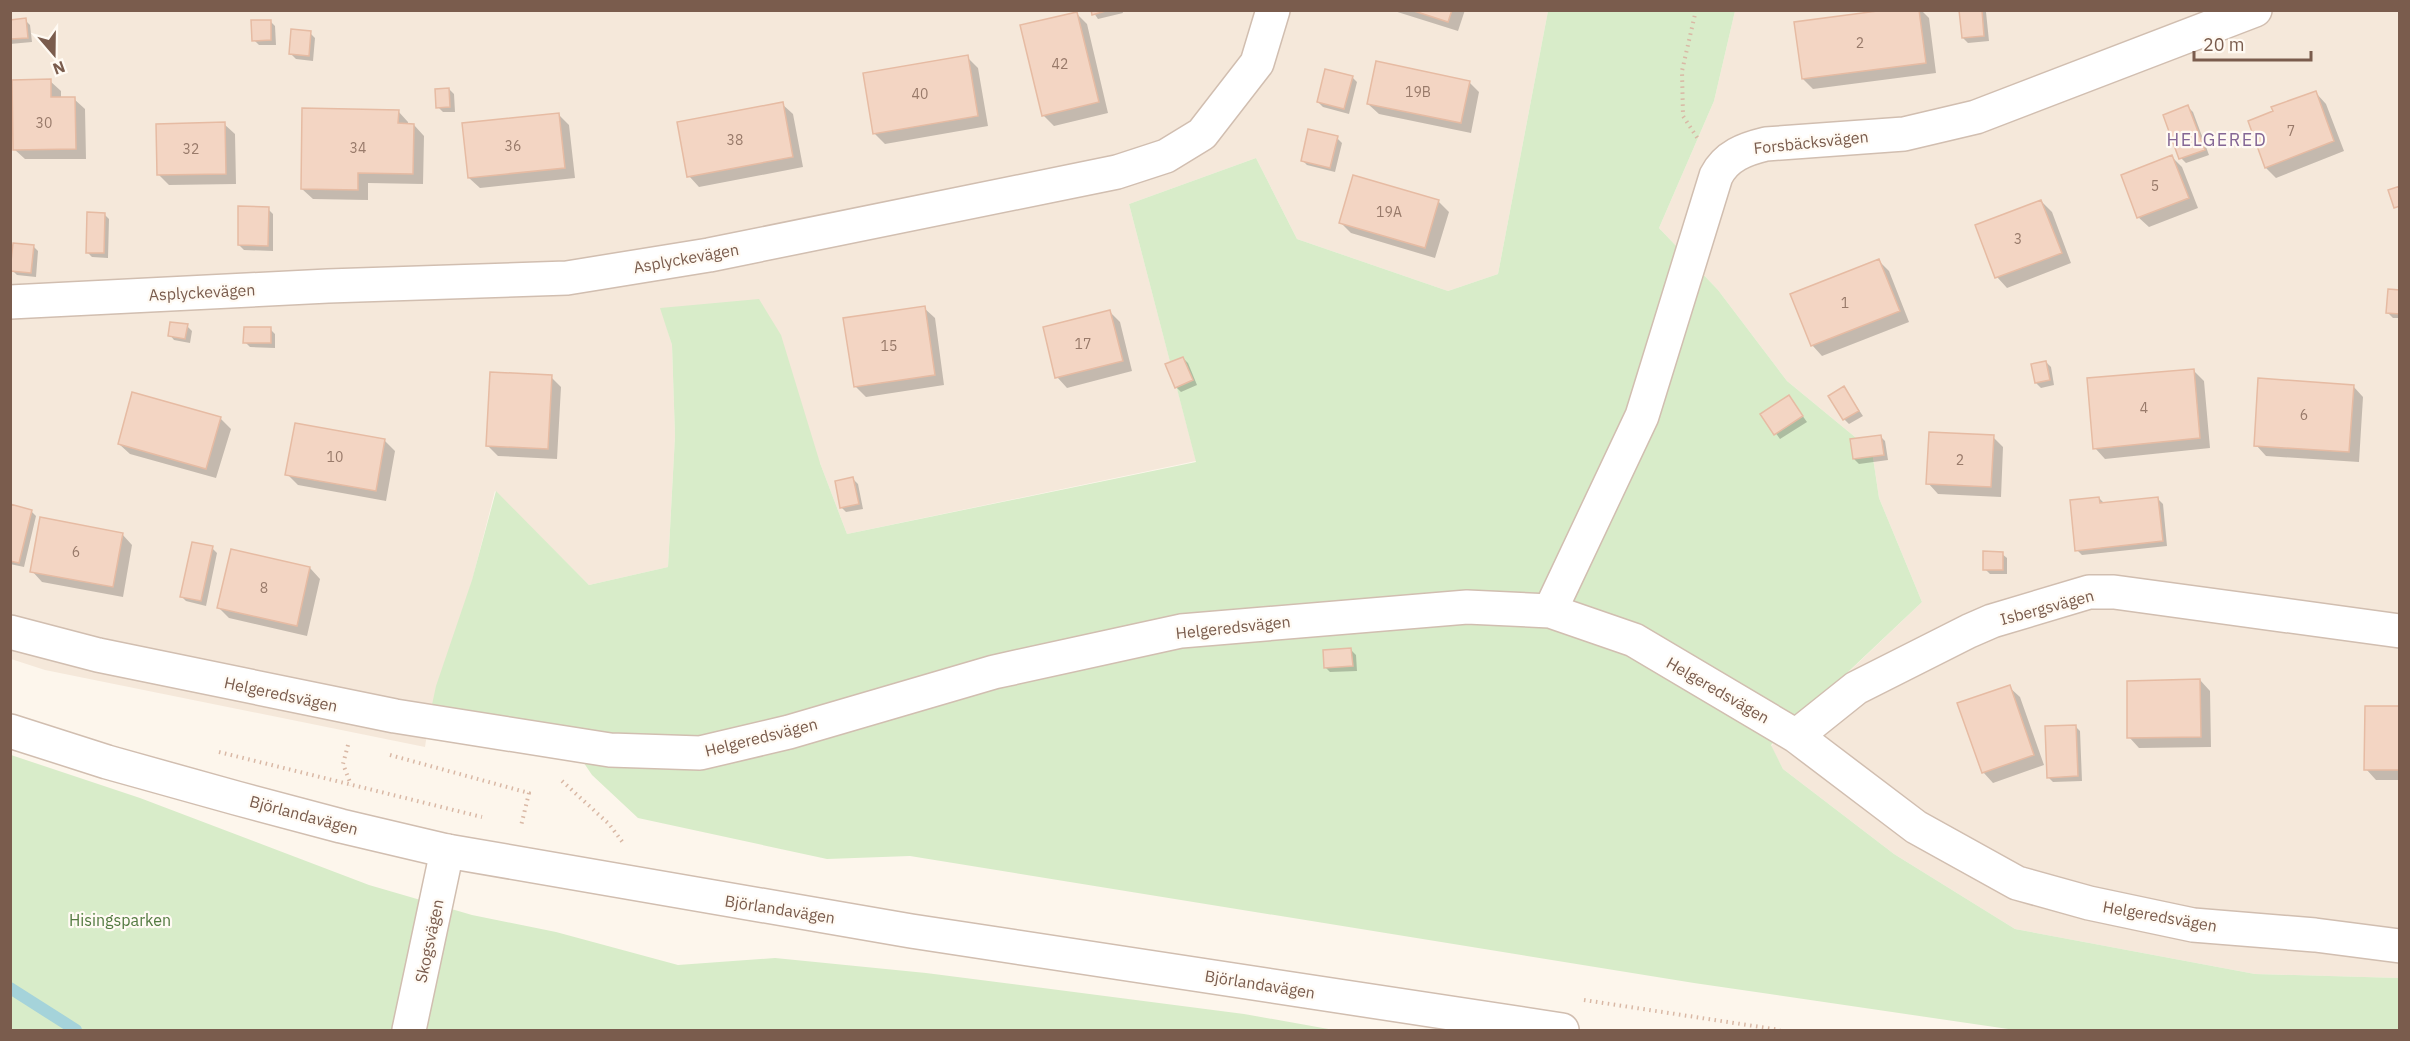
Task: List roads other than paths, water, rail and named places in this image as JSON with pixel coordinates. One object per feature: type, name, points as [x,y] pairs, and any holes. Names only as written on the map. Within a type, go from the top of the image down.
[{"type":"street","name":"Asplyckevägen","points":[[10,302],[328,286],[567,278],[709,255],[1117,172],[1166,156],[1202,134],[1257,63],[1273,10]]},
{"type":"street","name":"Forsbäcksvägen","points":[[1550,611],[1642,416],[1716,176],[1722,164],[1747,148],[1766,144],[1904,134],[1976,117],[2256,10]]},
{"type":"street","name":"Isbergsvägen","points":[[1796,736],[1856,688],[1969,631],[1992,621],[2089,592],[2122,593],[2400,631]]},
{"type":"street","name":"Helgeredsvägen","points":[[10,632],[98,655],[395,716],[610,750],[700,753],[789,732],[994,672],[1181,631],[1467,607],[1550,611],[1634,640],[1796,736],[1916,828],[2017,883],[2089,903],[2193,925],[2315,935],[2400,946]]},
{"type":"street","name":"Björlandavägen","points":[[10,731],[107,762],[215,792],[341,826],[447,851],[900,929],[1562,1030]]},
{"type":"street","name":"Skogsvägen","points":[[409,1030],[447,851]]},
{"type":"waterway","points":[[10,988],[76,1030]]},
{"type":"district","name":"HELGERED","points":[[2217,140]]},
{"type":"park label","name":"Hisingsparken","points":[[120,920]]}]
